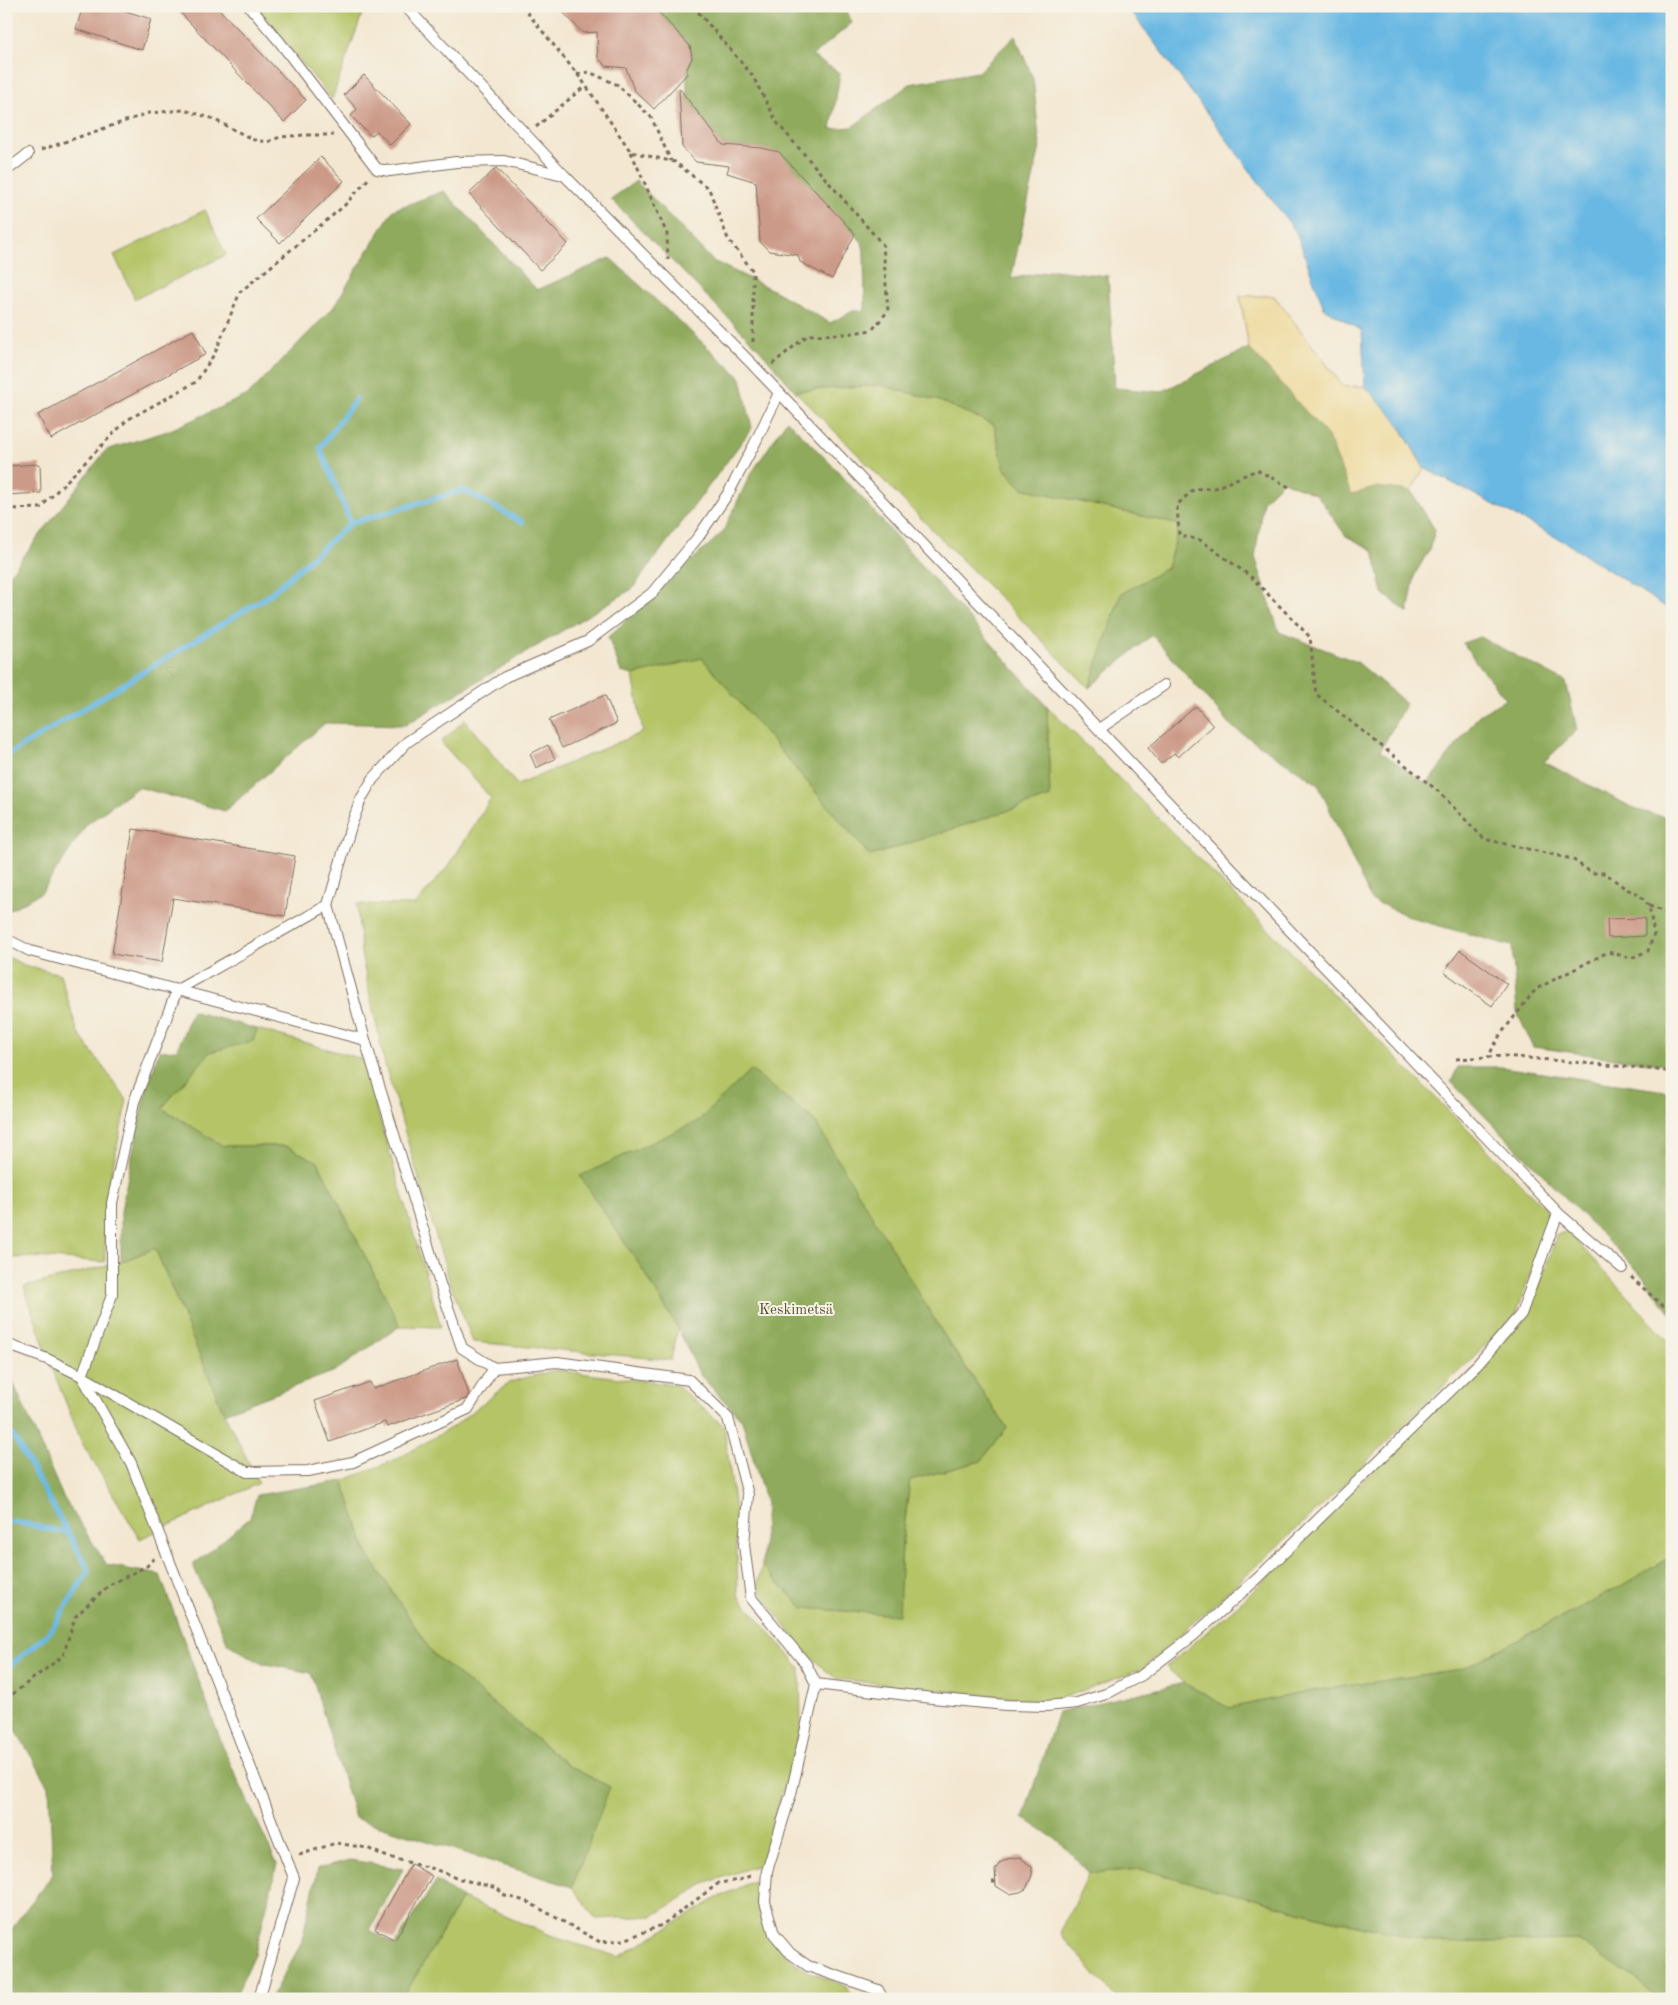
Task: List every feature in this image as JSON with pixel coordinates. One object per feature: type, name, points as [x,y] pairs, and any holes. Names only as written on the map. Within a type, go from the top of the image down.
[{"type":"lane","points":[[249,6],[377,169],[390,171],[456,162],[504,161],[564,175]]},
{"type":"lane","points":[[405,6],[564,175],[752,364],[1558,1213],[1622,1268]]},
{"type":"lane","points":[[6,171],[28,154]]},
{"type":"lane","points":[[778,392],[756,443],[729,492],[698,536],[652,592],[588,641],[505,677],[406,742],[373,779],[361,799],[351,826],[328,906],[365,1040],[440,1284],[462,1348],[494,1368],[557,1362],[689,1380],[728,1418],[748,1495],[744,1546],[751,1598],[806,1664],[816,1684],[791,1794],[767,1871],[765,1902],[774,1934],[790,1953],[808,1966],[878,1990],[884,1999]]},
{"type":"lane","points":[[1099,729],[1164,685]]},
{"type":"lane","points":[[259,1999],[294,1878],[131,1463],[82,1376],[112,1295],[112,1203],[134,1102],[177,990],[328,906]]},
{"type":"lane","points":[[6,939],[30,952],[365,1040]]},
{"type":"lane","points":[[816,1684],[932,1698],[1006,1705],[1046,1706],[1077,1703],[1106,1694],[1142,1676],[1194,1635],[1256,1579],[1478,1364],[1521,1314],[1558,1213]]},
{"type":"lane","points":[[6,1344],[47,1359],[82,1376],[247,1472],[308,1471],[353,1462],[468,1410],[494,1368]]},
{"type":"path","points":[[522,6],[586,86],[631,152],[667,234],[669,280]]},
{"type":"path","points":[[692,6],[752,75],[778,124],[883,245],[888,311],[872,330],[846,334],[808,335],[760,373]]},
{"type":"path","points":[[577,74],[589,72],[618,85],[651,117],[671,161]]},
{"type":"path","points":[[526,135],[586,86]]},
{"type":"path","points":[[28,154],[98,132],[149,112],[184,110],[211,118],[254,140],[268,142],[280,137],[304,134],[352,136]]},
{"type":"path","points":[[631,152],[671,161],[709,189],[728,239],[753,271],[752,364]]},
{"type":"path","points":[[6,510],[40,508],[127,420],[196,382],[215,353],[240,292],[344,206],[377,169]]},
{"type":"path","points":[[1289,488],[1257,470],[1215,488],[1194,489],[1176,505],[1179,535],[1200,540],[1250,576],[1310,637],[1316,694],[1438,790],[1484,839],[1572,859],[1592,873],[1605,874],[1626,889],[1639,894],[1649,906],[1672,915]]},
{"type":"path","points":[[1488,1058],[1500,1035],[1536,989],[1608,952],[1631,958],[1648,950],[1654,934],[1649,906]]},
{"type":"path","points":[[1456,1060],[1524,1058],[1651,1068],[1672,1072]]},
{"type":"path","points":[[1622,1268],[1672,1314]]},
{"type":"path","points":[[6,1699],[63,1656],[75,1617],[109,1585],[147,1566],[164,1545]]},
{"type":"path","points":[[287,1862],[304,1852],[336,1843],[367,1848],[385,1856],[437,1870],[456,1878],[497,1888],[505,1896],[526,1901],[600,1942],[624,1940],[662,1926],[719,1883],[739,1880],[767,1871]]},
{"type":"green space","points":[[255,6],[365,6],[332,99]]},
{"type":"green space","points":[[653,6],[845,6],[852,23],[812,56],[840,73],[831,129],[852,127],[910,84],[978,72],[1015,36],[1033,78],[1040,147],[1011,279],[1054,270],[1108,276],[1115,388],[1161,392],[1249,348],[1328,436],[1351,494],[1378,487],[1411,491],[1435,530],[1429,550],[1415,574],[1408,613],[1383,593],[1373,550],[1346,536],[1317,495],[1283,481],[1263,501],[1255,557],[1279,632],[1357,662],[1406,703],[1380,751],[1427,784],[1479,715],[1506,699],[1463,643],[1480,637],[1566,682],[1577,730],[1544,762],[1637,810],[1672,819],[1672,1066],[1533,1047],[1517,1012],[1512,946],[1418,920],[1371,900],[1318,784],[1231,726],[1152,635],[1089,688],[1121,594],[1167,568],[1180,525],[1022,488],[1004,468],[994,425],[940,401],[880,385],[795,391],[760,350],[611,199],[636,181],[713,261],[773,290],[830,323],[853,311],[865,311],[864,251],[862,242],[779,153],[762,148],[723,145],[687,98],[687,69],[692,58],[690,46]]},
{"type":"green space","points":[[444,191],[537,290],[610,258],[741,378],[752,428],[632,589],[405,725],[325,723],[225,811],[138,787],[87,824],[42,892],[6,912],[6,579],[106,450],[168,431],[248,395],[333,308],[393,210]]},
{"type":"green space","points":[[205,210],[226,255],[135,299],[114,255]]},
{"type":"green space","points":[[880,385],[940,401],[994,425],[1004,468],[1022,488],[1180,525],[1167,568],[1121,594],[1089,688],[795,391]]},
{"type":"green space","points":[[787,420],[835,468],[1047,706],[1050,797],[870,856],[702,658],[633,675],[621,672],[608,637],[723,532],[749,477]]},
{"type":"green space","points":[[702,658],[870,856],[1050,797],[1047,706],[1547,1210],[1549,1221],[1516,1315],[1326,1502],[1143,1669],[1051,1702],[837,1679],[803,1648],[783,1624],[757,1586],[762,1566],[803,1608],[898,1615],[902,1548],[910,1480],[981,1461],[1007,1428],[951,1345],[751,1070],[698,1121],[581,1176],[645,1273],[678,1329],[671,1360],[473,1342],[449,1280],[385,1065],[361,953],[357,904],[415,905],[450,864],[491,798],[441,742],[465,720],[517,785],[643,732],[633,675]]},
{"type":"green space","points":[[6,956],[24,965],[60,974],[78,1033],[127,1100],[105,1202],[105,1262],[35,1257],[13,1258],[6,1263]]},
{"type":"green space","points":[[192,1011],[257,1029],[253,1041],[210,1052],[162,1108],[223,1146],[286,1146],[318,1162],[400,1326],[335,1371],[224,1413],[155,1248],[121,1262],[121,1211],[143,1102],[159,1051],[177,1050]]},
{"type":"green space","points":[[257,1029],[362,1059],[441,1327],[400,1326],[318,1162],[286,1146],[223,1146],[162,1108],[210,1051],[253,1041]]},
{"type":"green space","points":[[1458,1067],[1501,1067],[1672,1092],[1672,1315],[1640,1273],[1451,1082]]},
{"type":"green space","name":"Keskimetsä","points":[[751,1070],[814,1120],[950,1345],[1007,1428],[981,1461],[910,1480],[902,1541],[899,1615],[803,1608],[762,1566],[766,1503],[742,1420],[700,1375],[678,1329],[645,1273],[580,1176],[698,1121]]},
{"type":"green space","points":[[1567,1231],[1672,1345],[1672,1556],[1609,1593],[1462,1669],[1312,1691],[1229,1708],[1184,1683],[1166,1667],[1245,1599],[1522,1320],[1534,1300],[1557,1235]]},
{"type":"green space","points":[[155,1248],[224,1413],[259,1483],[140,1539],[82,1443],[50,1363],[24,1287],[121,1262]]},
{"type":"green space","points":[[6,1366],[63,1497],[107,1565],[160,1575],[224,1750],[277,1864],[255,1954],[234,1999],[6,1999],[6,1940],[17,1921],[53,1874],[49,1786],[6,1714]]},
{"type":"green space","points":[[555,1370],[676,1385],[724,1426],[736,1518],[738,1595],[800,1668],[801,1727],[761,1864],[704,1884],[653,1916],[596,1919],[572,1887],[609,1787],[569,1766],[433,1654],[367,1553],[343,1481],[399,1458],[454,1426],[510,1382]]},
{"type":"green space","points":[[343,1481],[367,1553],[433,1654],[569,1766],[610,1787],[572,1887],[355,1818],[311,1673],[261,1663],[228,1644],[193,1565],[250,1518],[257,1495]]},
{"type":"green space","points":[[1672,1556],[1672,1999],[1664,1999],[1578,1940],[1437,1943],[1330,1919],[1141,1869],[1089,1873],[1060,1842],[1023,1818],[1058,1712],[1184,1683],[1229,1708],[1312,1691],[1462,1669],[1609,1593]]},
{"type":"green space","points":[[351,1860],[403,1869],[370,1930],[395,1945],[436,1881],[462,1898],[402,1999],[270,1999],[301,1944],[318,1868]]},
{"type":"green space","points":[[1141,1869],[1330,1919],[1437,1943],[1578,1940],[1664,1999],[1117,1999],[1060,1933],[1089,1873]]},
{"type":"green space","points":[[753,1881],[763,1924],[774,1943],[801,1968],[846,1987],[856,1999],[402,1999],[462,1898],[560,1939],[619,1957],[717,1898]]},
{"type":"sand","points":[[1240,296],[1274,296],[1344,387],[1365,386],[1397,421],[1424,468],[1411,491],[1378,487],[1351,494],[1328,436],[1249,348]]},
{"type":"water","points":[[1127,6],[1672,6],[1672,611],[1565,542],[1424,468],[1397,421],[1365,386],[1362,331],[1324,308],[1296,232]]},
{"type":"building","points":[[83,6],[110,6],[151,19],[142,50],[76,29]]},
{"type":"building","points":[[174,6],[216,6],[306,100],[284,122]]},
{"type":"building","points":[[557,6],[653,6],[690,46],[692,58],[687,74],[654,109],[634,90],[626,68],[606,66],[598,58],[597,32],[583,33]]},
{"type":"building","points":[[364,75],[411,124],[390,145],[377,131],[371,136],[351,116],[357,109],[344,95]]},
{"type":"building","points":[[679,88],[723,145],[762,148],[779,152],[855,234],[832,279],[800,262],[798,255],[769,251],[760,242],[756,182],[727,173],[729,166],[696,162],[682,147]]},
{"type":"building","points":[[321,157],[344,181],[280,243],[256,219]]},
{"type":"building","points":[[496,168],[568,244],[540,270],[469,194]]},
{"type":"building","points":[[193,330],[206,354],[51,439],[38,415]]},
{"type":"building","points":[[40,464],[41,493],[6,495],[6,466]]},
{"type":"building","points":[[605,695],[617,723],[562,748],[549,720]]},
{"type":"building","points":[[1196,706],[1213,726],[1178,757],[1174,753],[1161,764],[1148,748]]},
{"type":"building","points":[[548,745],[555,759],[536,768],[530,754]]},
{"type":"building","points":[[133,829],[295,856],[285,916],[173,898],[162,962],[112,954]]},
{"type":"building","points":[[1645,918],[1645,936],[1608,938],[1607,919]]},
{"type":"building","points":[[1460,950],[1507,984],[1492,1006],[1444,972]]},
{"type":"building","points":[[457,1359],[469,1394],[466,1399],[387,1427],[385,1422],[330,1442],[315,1401],[370,1382],[373,1389]]},
{"type":"building","points":[[1020,1857],[1032,1867],[1032,1875],[1026,1889],[1009,1894],[996,1886],[995,1870],[1000,1863],[1007,1859]]},
{"type":"building","points":[[411,1864],[432,1876],[395,1940],[375,1929]]},
{"type":"waterway","points":[[351,523],[320,448],[356,399]]},
{"type":"waterway","points":[[6,756],[268,596],[351,523],[464,490],[522,522]]},
{"type":"waterway","points":[[10,1666],[50,1632],[89,1570],[13,1435]]},
{"type":"waterway","points":[[6,1521],[68,1532]]}]
